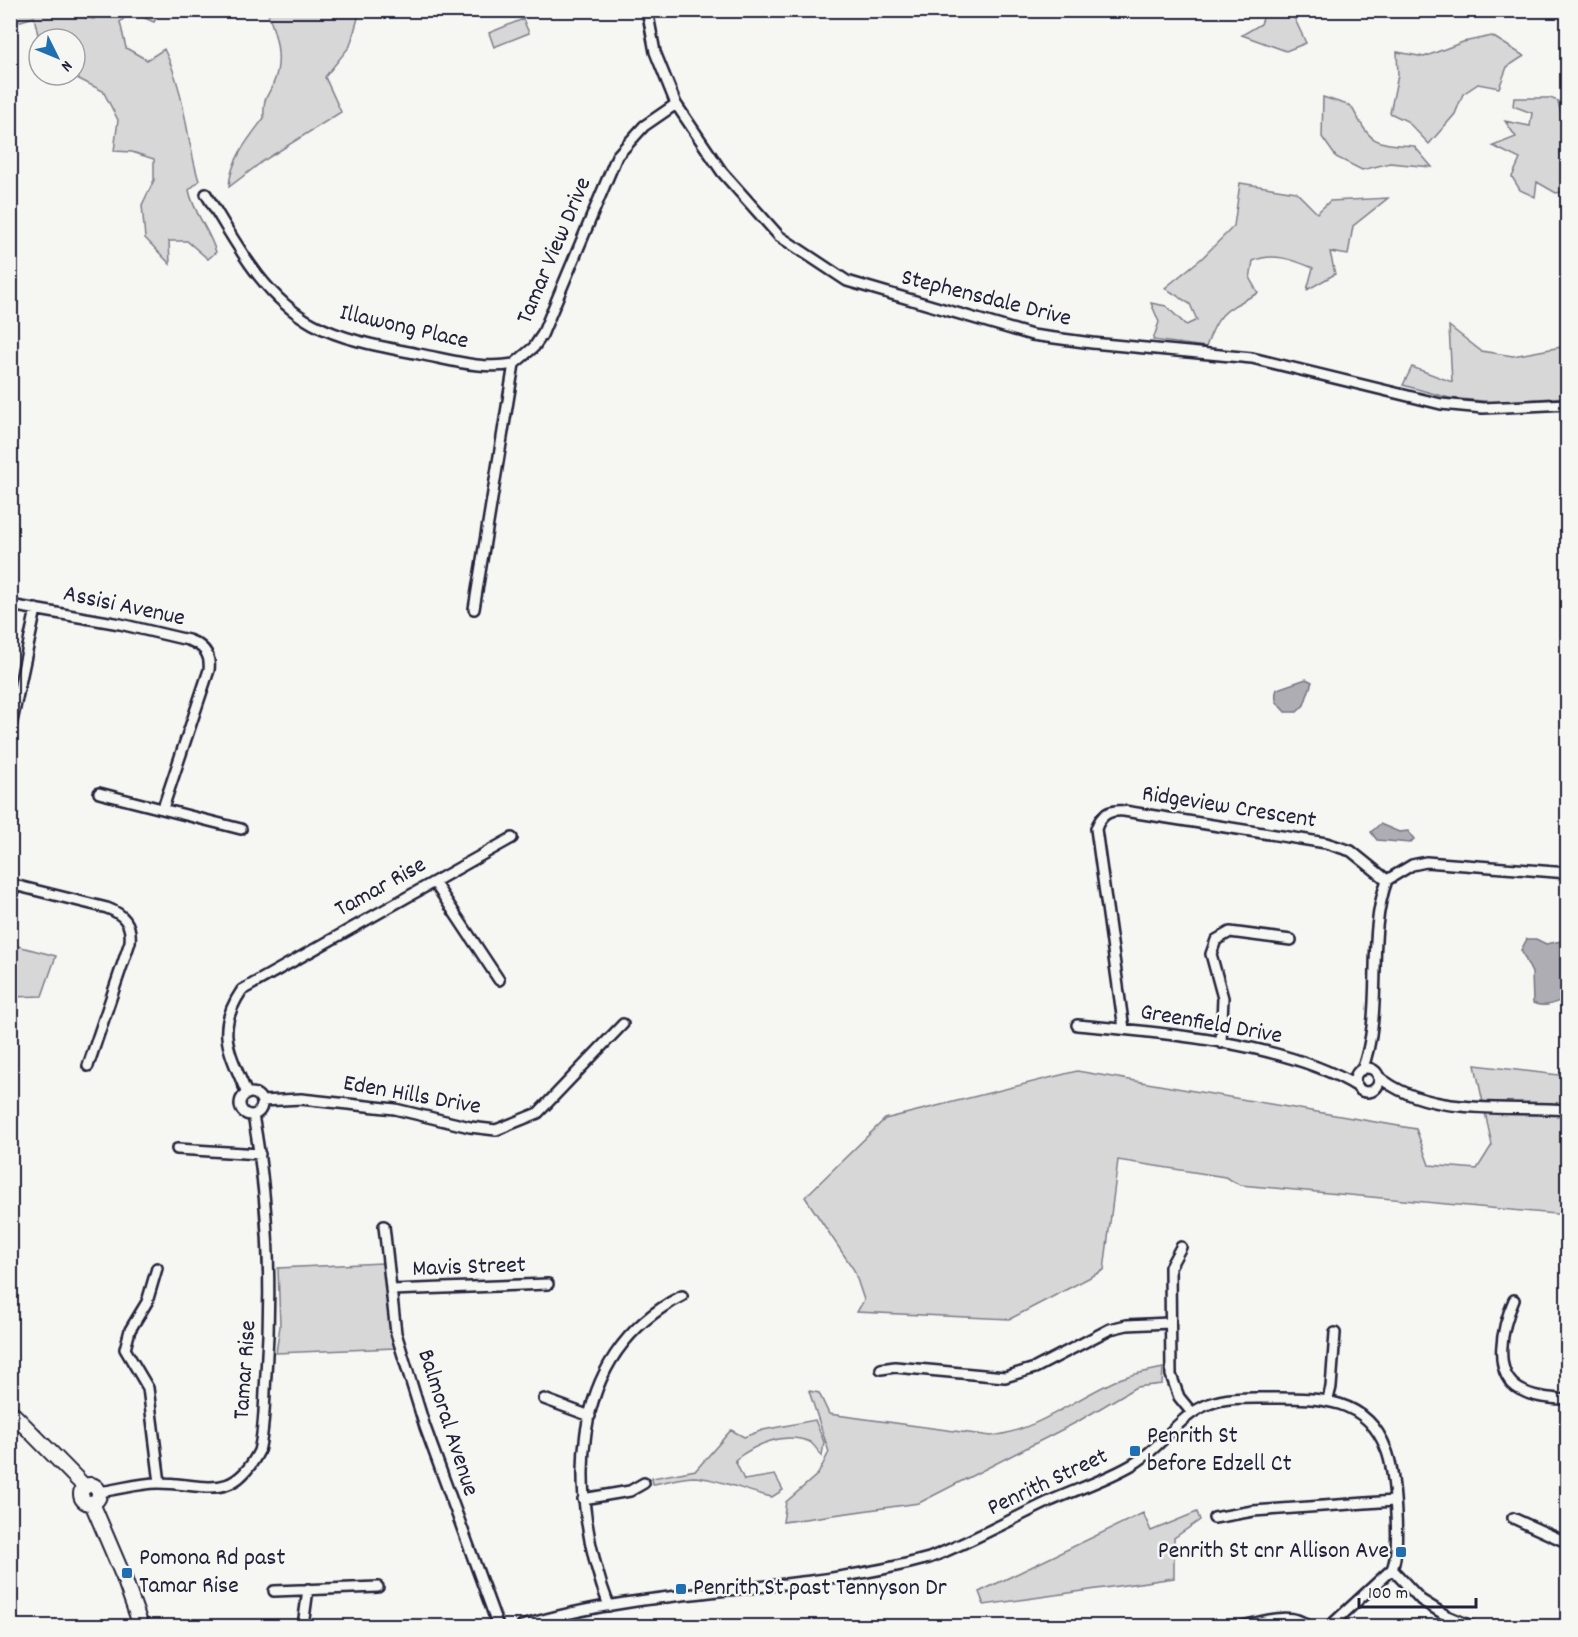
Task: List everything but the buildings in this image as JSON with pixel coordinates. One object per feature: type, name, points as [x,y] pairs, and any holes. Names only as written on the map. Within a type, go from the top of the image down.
[{"type":"street","name":"Stephensdale Drive","points":[[646,10],[655,52],[675,104],[728,179],[779,236],[827,270],[847,281],[877,292],[1032,335],[1252,358],[1441,404],[1483,408],[1568,404]]},
{"type":"street","name":"Tamar View Drive","points":[[514,364],[534,348],[542,335],[617,156],[644,126],[675,104]]},
{"type":"street","name":"Illawong Place","points":[[206,194],[254,270],[282,300],[312,323],[359,341],[462,363],[489,367],[514,364]]},
{"type":"street","points":[[474,609],[514,364]]},
{"type":"street","name":"Assisi Avenue","points":[[10,605],[120,624],[198,643],[205,650],[210,660],[210,670],[163,808]]},
{"type":"street","points":[[10,731],[36,609]]},
{"type":"street","points":[[99,793],[240,829]]},
{"type":"street","name":"Ridgeview Crescent","points":[[1124,1029],[1096,829],[1105,813],[1124,811],[1326,843],[1351,851],[1387,880]]},
{"type":"street","name":"Tamar Rise","points":[[247,1094],[226,1036],[226,1021],[231,1005],[242,990],[513,838]]},
{"type":"street","points":[[1568,873],[1426,862],[1412,865],[1387,880],[1377,913],[1370,1048],[1356,1077],[1358,1087],[1365,1091],[1393,1089],[1425,1099],[1467,1106],[1568,1110]]},
{"type":"street","points":[[434,882],[499,980]]},
{"type":"street","points":[[10,884],[118,912],[129,926],[130,942],[88,1066]]},
{"type":"street","points":[[1221,1043],[1223,998],[1211,954],[1216,940],[1230,932],[1291,940]]},
{"type":"street","name":"Eden Hills Drive","points":[[262,1101],[301,1099],[395,1109],[470,1127],[496,1130],[538,1113],[623,1024]]},
{"type":"street","name":"Greenfield Drive","points":[[1077,1026],[1124,1029],[1221,1043],[1336,1073],[1358,1087]]},
{"type":"street","points":[[1370,1048],[1378,1075],[1378,1084],[1370,1091]]},
{"type":"street","points":[[1361,1070],[1369,1068],[1393,1089]]},
{"type":"street","name":"Greenfield Drive","points":[[1336,1073],[1361,1070]]},
{"type":"street","points":[[247,1094],[258,1095],[262,1101],[261,1110],[252,1115],[246,1114],[241,1108],[241,1102],[247,1094]]},
{"type":"street","name":"Tamar Rise","points":[[92,1494],[160,1483],[203,1489],[223,1487],[248,1470],[259,1451],[270,1320],[270,1271],[260,1154],[252,1115]]},
{"type":"street","points":[[177,1149],[260,1154]]},
{"type":"street","name":"Balmoral Avenue","points":[[384,1226],[396,1333],[425,1427],[498,1626]]},
{"type":"street","points":[[1180,1247],[1170,1267],[1169,1323],[1172,1381],[1179,1397],[1192,1413]]},
{"type":"street","points":[[158,1268],[147,1302],[130,1330],[125,1349],[148,1388],[160,1483]]},
{"type":"street","name":"Mavis Street","points":[[391,1290],[548,1284]]},
{"type":"street","points":[[609,1606],[595,1569],[583,1498],[581,1464],[590,1416],[601,1385],[625,1339],[641,1321],[682,1296]]},
{"type":"street","points":[[1514,1300],[1507,1316],[1502,1350],[1507,1376],[1521,1390],[1568,1400]]},
{"type":"street","points":[[881,1369],[896,1367],[1005,1377],[1035,1368],[1110,1329],[1127,1325],[1169,1323]]},
{"type":"street","points":[[1328,1399],[1335,1333]]},
{"type":"street","name":"Penrith Street","points":[[522,1626],[558,1615],[609,1606],[799,1582],[903,1565],[929,1558],[1133,1464],[1192,1413],[1207,1404],[1233,1398],[1328,1399],[1358,1413],[1379,1436],[1389,1456],[1397,1550],[1392,1569]]},
{"type":"street","points":[[544,1400],[590,1416]]},
{"type":"street","points":[[10,1411],[92,1494],[141,1626]]},
{"type":"street","points":[[583,1498],[630,1491],[644,1483]]},
{"type":"street","points":[[1214,1518],[1253,1511],[1394,1501]]},
{"type":"street","points":[[1514,1518],[1568,1543]]},
{"type":"street","points":[[1330,1626],[1392,1569],[1420,1600],[1447,1616],[1471,1626]]},
{"type":"street","points":[[274,1591],[378,1587]]},
{"type":"street","points":[[303,1626],[308,1589]]},
{"type":"street","points":[[1242,1626],[1282,1619],[1295,1619],[1308,1626]]},
{"type":"shaded area","points":[[11,10],[66,11],[74,16],[94,19],[100,11],[161,11],[154,22],[131,12],[120,22],[126,48],[147,60],[164,49],[171,65],[181,98],[199,181],[189,190],[194,206],[216,252],[208,259],[187,241],[169,241],[170,264],[145,238],[142,205],[154,180],[154,159],[132,152],[114,151],[118,120],[103,91],[87,83],[87,27],[36,27],[34,17],[11,24]]},
{"type":"shaded area","points":[[1266,10],[1291,11],[1306,43],[1286,51],[1242,35],[1261,24]]},
{"type":"shaded area","points":[[267,11],[360,11],[350,46],[325,77],[341,112],[263,161],[229,187],[236,159],[264,118],[265,100],[277,70],[277,44]]},
{"type":"shaded area","points":[[523,19],[529,33],[494,47],[489,33]]},
{"type":"shaded area","points":[[1492,36],[1524,56],[1507,67],[1499,88],[1478,84],[1463,94],[1455,114],[1429,144],[1407,121],[1390,113],[1398,75],[1397,52],[1424,57],[1463,42]]},
{"type":"shaded area","points":[[1323,97],[1351,106],[1364,128],[1374,139],[1389,144],[1414,146],[1432,167],[1390,163],[1362,170],[1336,157],[1322,137]]},
{"type":"shaded area","points":[[1514,98],[1550,98],[1558,101],[1567,139],[1567,191],[1556,193],[1537,182],[1535,197],[1520,190],[1512,177],[1520,159],[1493,146],[1516,137],[1505,121],[1530,126],[1532,113],[1513,106]]},
{"type":"shaded area","points":[[1240,183],[1296,192],[1317,213],[1330,201],[1388,198],[1353,226],[1348,255],[1330,252],[1335,274],[1307,290],[1313,268],[1276,257],[1261,258],[1253,261],[1250,279],[1258,293],[1224,313],[1210,335],[1206,347],[1153,340],[1159,322],[1151,303],[1166,306],[1186,325],[1197,320],[1190,304],[1165,288],[1202,258],[1234,226]]},
{"type":"shaded area","points":[[1449,326],[1481,351],[1513,356],[1567,346],[1567,397],[1494,402],[1449,398],[1403,385],[1412,367],[1452,382]]},
{"type":"shaded area","points":[[1306,679],[1312,682],[1304,705],[1297,712],[1285,712],[1276,699],[1277,689]]},
{"type":"shaded area","points":[[1380,824],[1399,832],[1408,831],[1414,839],[1410,843],[1377,840],[1371,832]]},
{"type":"shaded area","points":[[1527,939],[1536,939],[1546,944],[1561,941],[1567,954],[1567,998],[1546,1005],[1533,1003],[1532,973],[1521,950]]},
{"type":"shaded area","points":[[10,944],[56,956],[42,996],[11,997]]},
{"type":"shaded area","points":[[1475,1065],[1567,1076],[1567,1215],[1240,1185],[1225,1177],[1118,1160],[1104,1270],[1010,1319],[857,1312],[864,1300],[854,1270],[805,1197],[885,1119],[1077,1071],[1416,1129],[1429,1165],[1477,1169],[1492,1145]]},
{"type":"shaded area","points":[[382,1263],[395,1348],[276,1353],[280,1326],[278,1268]]},
{"type":"shaded area","points":[[1163,1368],[1162,1384],[1136,1387],[1077,1422],[919,1503],[783,1522],[786,1502],[818,1474],[829,1452],[809,1391],[819,1393],[829,1414],[991,1436],[1008,1433],[1042,1420],[1122,1378]]},
{"type":"shaded area","points":[[815,1420],[824,1442],[822,1456],[810,1442],[790,1438],[760,1445],[735,1460],[744,1480],[775,1475],[783,1490],[772,1497],[714,1480],[695,1477],[653,1484],[652,1478],[696,1470],[731,1430],[744,1437],[763,1430]]},
{"type":"shaded area","points":[[1197,1512],[1200,1520],[1174,1538],[1174,1578],[984,1605],[979,1592],[1143,1513],[1151,1531]]},
{"type":"place","name":"Penrith St before Edzell Ct","points":[[1135,1451]]},
{"type":"place","name":"Penrith St cnr Allison Ave","points":[[1401,1552]]},
{"type":"place","name":"Pomona Rd past Tamar Rise","points":[[127,1573]]},
{"type":"place","name":"Penrith St past Tennyson Dr","points":[[681,1589]]}]
